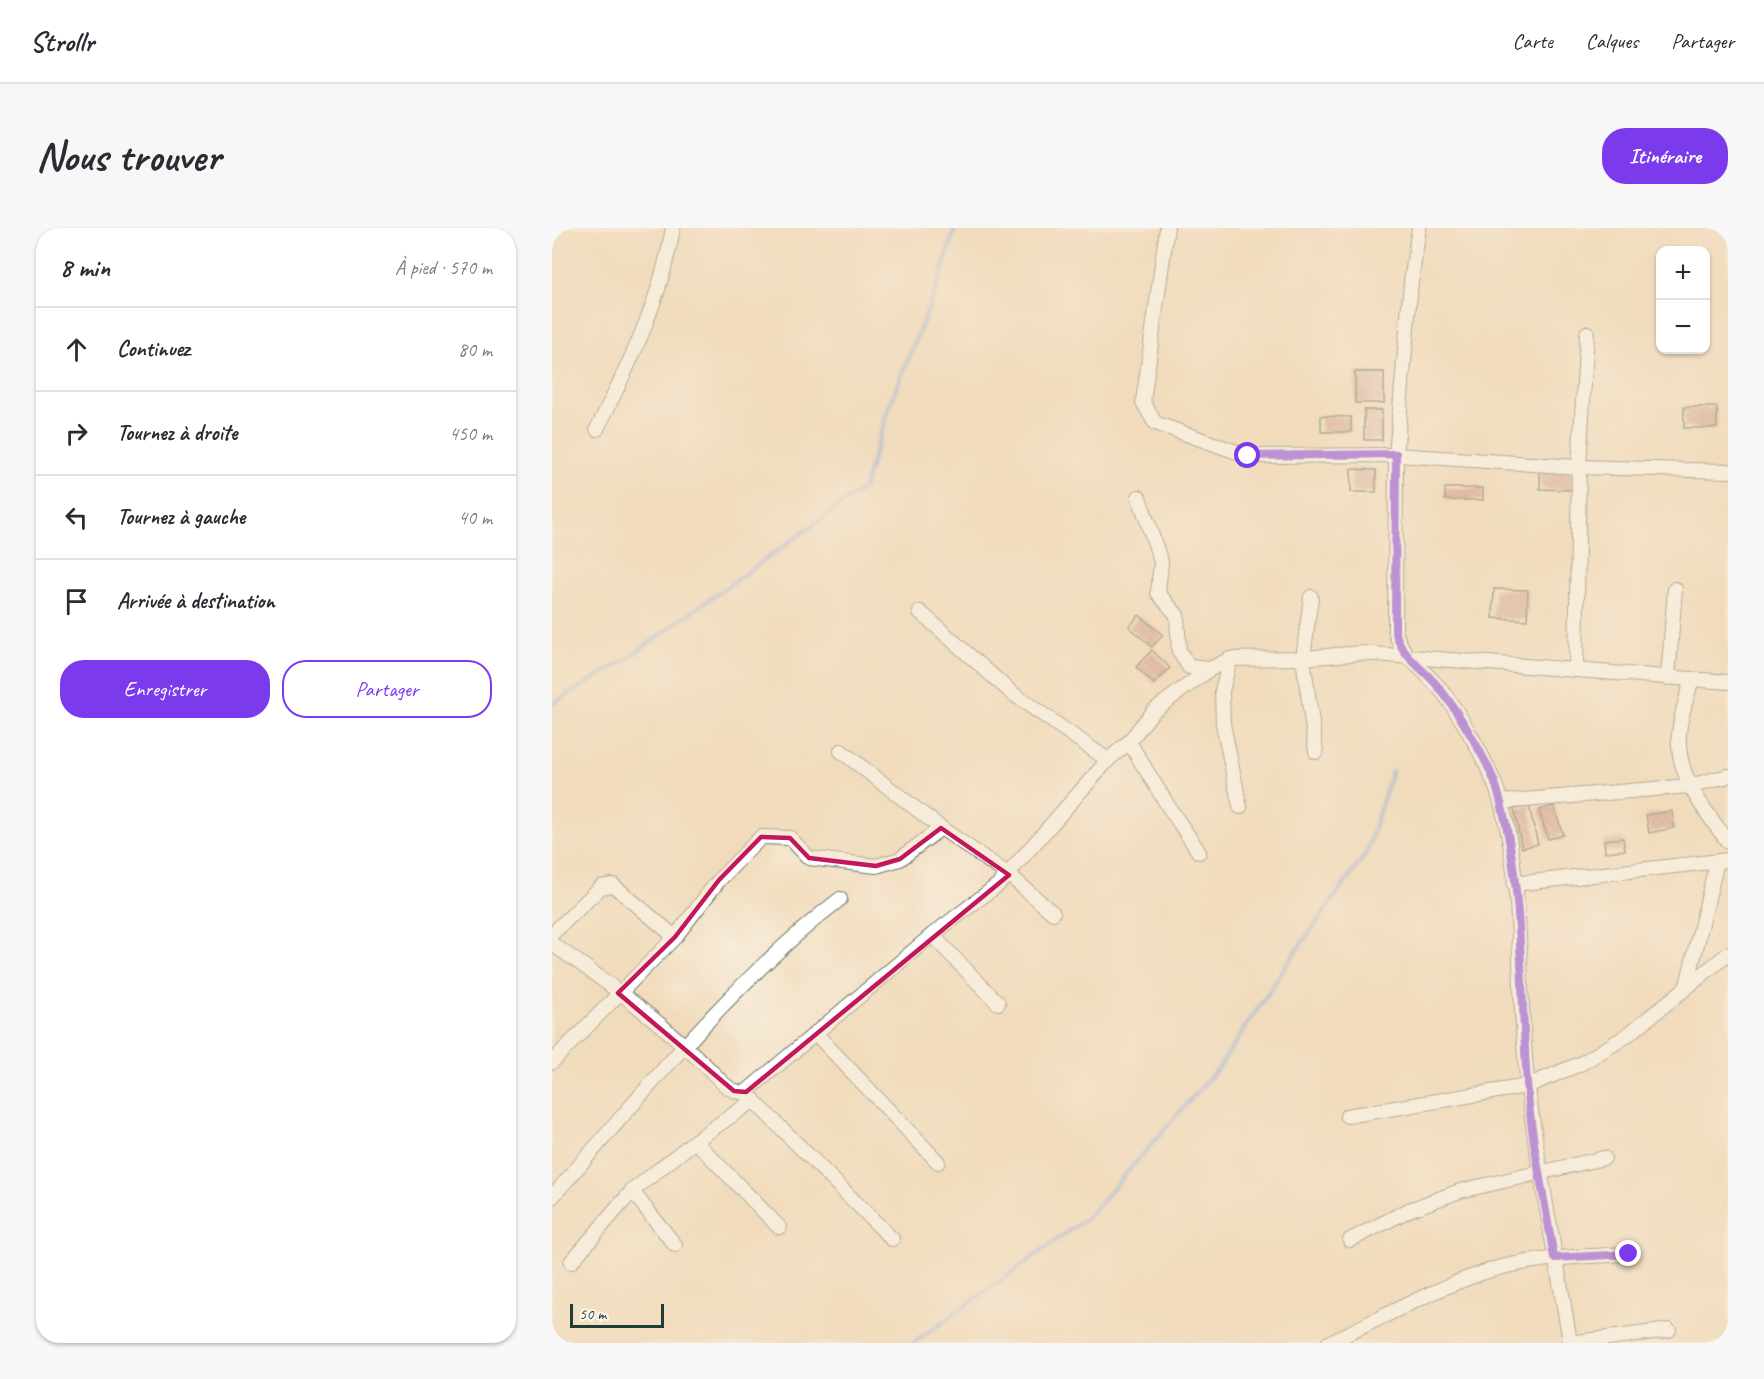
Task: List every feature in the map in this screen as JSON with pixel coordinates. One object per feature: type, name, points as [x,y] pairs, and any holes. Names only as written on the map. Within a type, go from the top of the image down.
[{"type":"street","points":[[597,429],[638,348],[669,252],[673,228]]},
{"type":"street","points":[[1167,228],[1143,402],[1155,423],[1248,456],[1396,454],[1580,468],[1728,471]]},
{"type":"street","points":[[1419,228],[1411,282],[1396,454],[1395,630],[1399,646],[1407,657],[1436,684],[1476,744],[1496,786],[1508,828],[1514,884],[1527,1086],[1570,1343],[1669,1330]]},
{"type":"street","points":[[1576,670],[1580,468],[1587,333]]},
{"type":"street","points":[[1139,497],[1161,562],[1158,593],[1177,615],[1179,651],[1189,667],[1210,669]]},
{"type":"street","points":[[1668,678],[1676,589]]},
{"type":"street","points":[[1311,597],[1303,658],[1316,752]]},
{"type":"street","points":[[920,612],[1012,693],[1108,760]]},
{"type":"street","points":[[571,1262],[632,1191],[750,1096],[815,1034],[1009,874],[1108,760],[1129,742],[1153,711],[1210,669],[1230,659],[1303,658],[1361,653],[1728,682]]},
{"type":"street","points":[[1230,659],[1222,691],[1223,724],[1240,807]]},
{"type":"street","points":[[1692,680],[1679,734],[1679,749],[1689,786],[1728,842]]},
{"type":"street","points":[[1129,742],[1199,852]]},
{"type":"street","points":[[841,751],[941,828],[1009,874],[1053,913]]},
{"type":"street","points":[[1501,802],[1689,786],[1728,776]]},
{"type":"street","points":[[552,1062],[675,937],[719,880],[761,837],[790,838],[809,858],[876,866],[900,859],[941,828]]},
{"type":"street","points":[[1514,884],[1722,860],[1687,985]]},
{"type":"street","points":[[552,934],[608,884],[613,885],[675,937]]},
{"type":"street","points":[[552,1197],[686,1046],[792,936],[840,899]]},
{"type":"street","points":[[933,935],[998,1003]]},
{"type":"street","points":[[552,944],[602,978],[686,1046],[734,1091],[750,1096],[892,1239]]},
{"type":"street","points":[[1347,1116],[1527,1086],[1582,1063],[1624,1037],[1728,954]]},
{"type":"street","points":[[815,1034],[938,1162]]},
{"type":"street","points":[[694,1141],[779,1227]]},
{"type":"street","points":[[1350,1240],[1409,1209],[1460,1191],[1604,1158]]},
{"type":"street","points":[[632,1191],[675,1245]]},
{"type":"street","points":[[1328,1343],[1478,1274],[1520,1263],[1554,1258],[1629,1254]]},
{"type":"highlighted area","points":[[941,828],[1009,875],[746,1092],[734,1091],[618,993],[675,937],[719,880],[761,837],[790,838],[809,858],[876,866],[900,859]]},
{"type":"building","points":[[1355,372],[1384,372],[1384,403],[1355,403]]},
{"type":"building","points":[[1684,407],[1717,407],[1717,428],[1684,428]]},
{"type":"building","points":[[1364,410],[1382,410],[1382,440],[1364,440]]},
{"type":"building","points":[[1321,416],[1351,417],[1351,432],[1321,432]]},
{"type":"building","points":[[1351,469],[1376,470],[1376,492],[1351,492]]},
{"type":"building","points":[[1540,471],[1572,471],[1572,490],[1540,489]]},
{"type":"building","points":[[1445,488],[1483,488],[1483,500],[1445,500]]},
{"type":"building","points":[[1494,589],[1528,590],[1527,620],[1493,618]]},
{"type":"building","points":[[1139,615],[1163,635],[1152,647],[1129,627]]},
{"type":"building","points":[[1152,650],[1170,668],[1154,684],[1136,667]]},
{"type":"building","points":[[1529,806],[1538,844],[1522,848],[1514,809]]},
{"type":"building","points":[[1554,806],[1563,835],[1548,839],[1539,810]]},
{"type":"building","points":[[1672,811],[1674,828],[1649,833],[1646,815]]},
{"type":"building","points":[[1623,838],[1625,850],[1605,852],[1604,840]]},
{"type":"waterway","points":[[552,704],[624,661],[863,489],[892,399],[939,282],[955,228]]},
{"type":"waterway","points":[[914,1343],[1087,1218],[1220,1066],[1296,951],[1366,854],[1392,771]]},
{"type":"route","points":[[1248,456],[1396,454],[1395,630],[1399,646],[1407,657],[1436,684],[1476,744],[1496,786],[1508,828],[1514,884],[1527,1086],[1554,1258],[1629,1254]]}]
